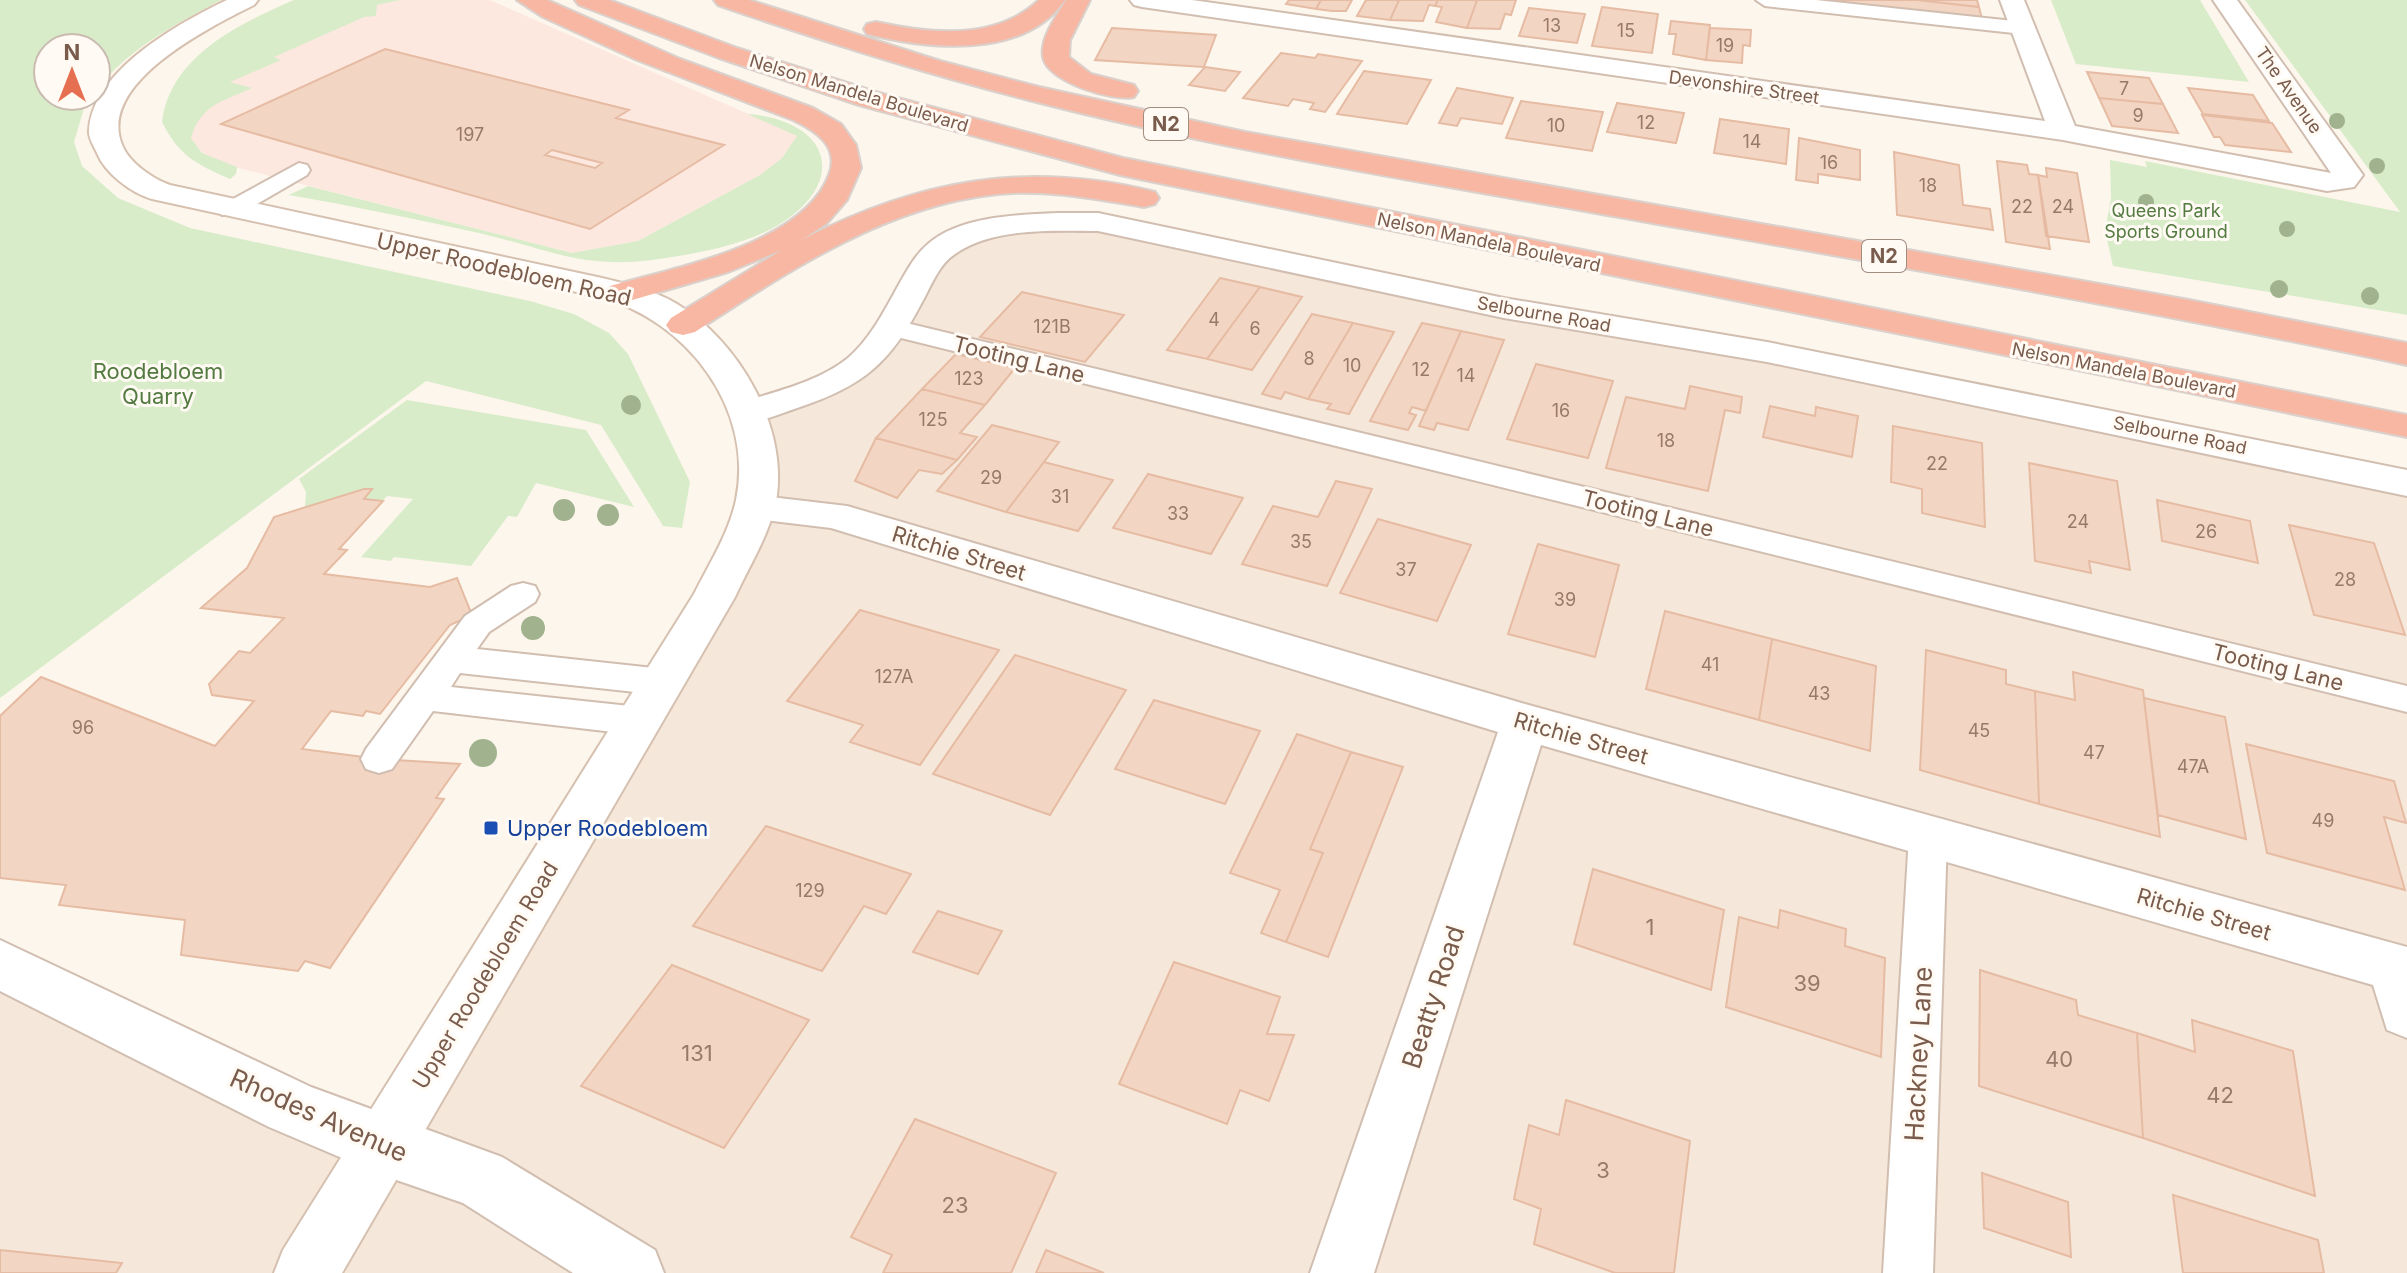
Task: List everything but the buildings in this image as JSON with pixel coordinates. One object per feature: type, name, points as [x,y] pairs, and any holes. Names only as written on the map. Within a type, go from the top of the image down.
[{"type":"highway","points":[[529,0],[668,64],[810,118],[836,136],[846,155],[845,174],[834,197],[812,219],[790,233],[738,257],[622,293]]},
{"type":"highway","name":"Nelson Mandela Boulevard","points":[[587,0],[728,53],[983,131],[1120,166],[2407,426]]},
{"type":"highway","name":"N2","points":[[726,0],[814,32],[920,64],[1156,122],[2278,327],[2407,354]]},
{"type":"highway","points":[[782,0],[880,31],[925,36],[980,35],[1026,24],[1053,0]]},
{"type":"highway","points":[[1078,0],[1057,40],[1056,59],[1082,80],[1402,149],[1616,208]]},
{"type":"highway","points":[[683,325],[739,288],[859,225],[942,195],[997,185],[1080,188],[1337,232],[1585,261]]},
{"type":"street","name":"Upper Roodebloem Road","points":[[246,0],[188,29],[146,59],[116,90],[103,120],[107,150],[128,174],[151,189],[230,210],[622,293],[673,316],[710,353],[749,412],[758,458],[754,508],[714,597],[306,1273]]},
{"type":"street","points":[[138,106],[147,88],[179,54],[217,27],[271,0]]},
{"type":"street","name":"Devonshire Street","points":[[1142,0],[2063,132],[2327,182],[2344,181]]},
{"type":"street","points":[[2012,0],[2063,132]]},
{"type":"street","name":"The Avenue","points":[[2225,0],[2348,175],[2344,181]]},
{"type":"street","points":[[139,150],[179,180],[188,198]]},
{"type":"street","name":"Selbourne Road","points":[[749,412],[813,390],[861,365],[890,327],[932,257],[963,237],[1045,220],[1098,222],[1504,308],[1767,352],[2407,483]]},
{"type":"street","name":"Ritchie Street","points":[[754,508],[833,515],[1525,722],[1928,836],[2403,984]]},
{"type":"street","name":"Beatty Road","points":[[1342,1273],[1525,722]]},
{"type":"street","name":"Rhodes Avenue","points":[[0,964],[290,1107],[382,1145],[480,1179],[632,1273]]},
{"type":"lane","points":[[1765,0],[2023,28]]},
{"type":"lane","points":[[230,210],[299,170]]},
{"type":"lane","name":"Tooting Lane","points":[[890,327],[2407,699]]},
{"type":"lane","points":[[379,759],[477,624],[523,594]]},
{"type":"lane","points":[[451,659],[651,702]]},
{"type":"lane","points":[[424,697],[651,702]]},
{"type":"lane","name":"Hackney Lane","points":[[1908,1273],[1928,836]]},
{"type":"shaded area","points":[[400,0],[490,0],[798,136],[782,158],[760,175],[638,241],[572,253],[223,164],[202,153],[191,138],[196,119],[222,79],[371,6]]},
{"type":"shaded area","points":[[1045,220],[2407,483],[2407,1273],[0,1273],[0,964],[382,1145],[754,508],[749,412],[861,365],[963,237]]},
{"type":"green space","name":"Roodebloem Quarry","points":[[0,0],[221,0],[137,50],[112,73],[112,32],[32,32],[32,112],[83,112],[74,142],[82,166],[118,198],[190,228],[530,301],[574,314],[609,333],[628,354],[690,482],[682,528],[663,526],[601,425],[426,381],[0,698]]},
{"type":"green space","points":[[294,0],[400,0],[377,5],[376,16],[364,17],[274,57],[281,60],[230,82],[252,88],[207,111],[191,138],[202,153],[237,167],[236,174],[230,179],[198,163],[182,151],[168,134],[162,122],[168,99],[178,78],[210,45],[251,20]]},
{"type":"green space","points":[[2051,0],[2200,0],[2249,82],[2076,64]]},
{"type":"green space","name":"Queens Park Sports Ground","points":[[2245,0],[2407,0],[2407,315],[2113,266],[2105,231],[2111,198],[2110,160],[2147,167],[2145,161],[2400,212]]},
{"type":"green space","points":[[747,114],[774,118],[796,127],[811,139],[820,154],[822,170],[816,188],[802,206],[766,232],[718,248],[684,255],[627,262],[563,256],[455,228],[289,195],[308,186],[572,253],[638,241],[760,175],[782,158],[797,136]]},
{"type":"green space","points":[[407,400],[586,430],[634,507],[536,483],[517,517],[508,516],[471,566],[394,557],[391,561],[361,557],[413,499],[387,496],[340,548],[347,550],[284,618],[201,608],[247,568],[274,517],[305,507],[306,492],[299,479]]},
{"type":"place","name":"Upper Roodebloem","points":[[491,828]]}]
